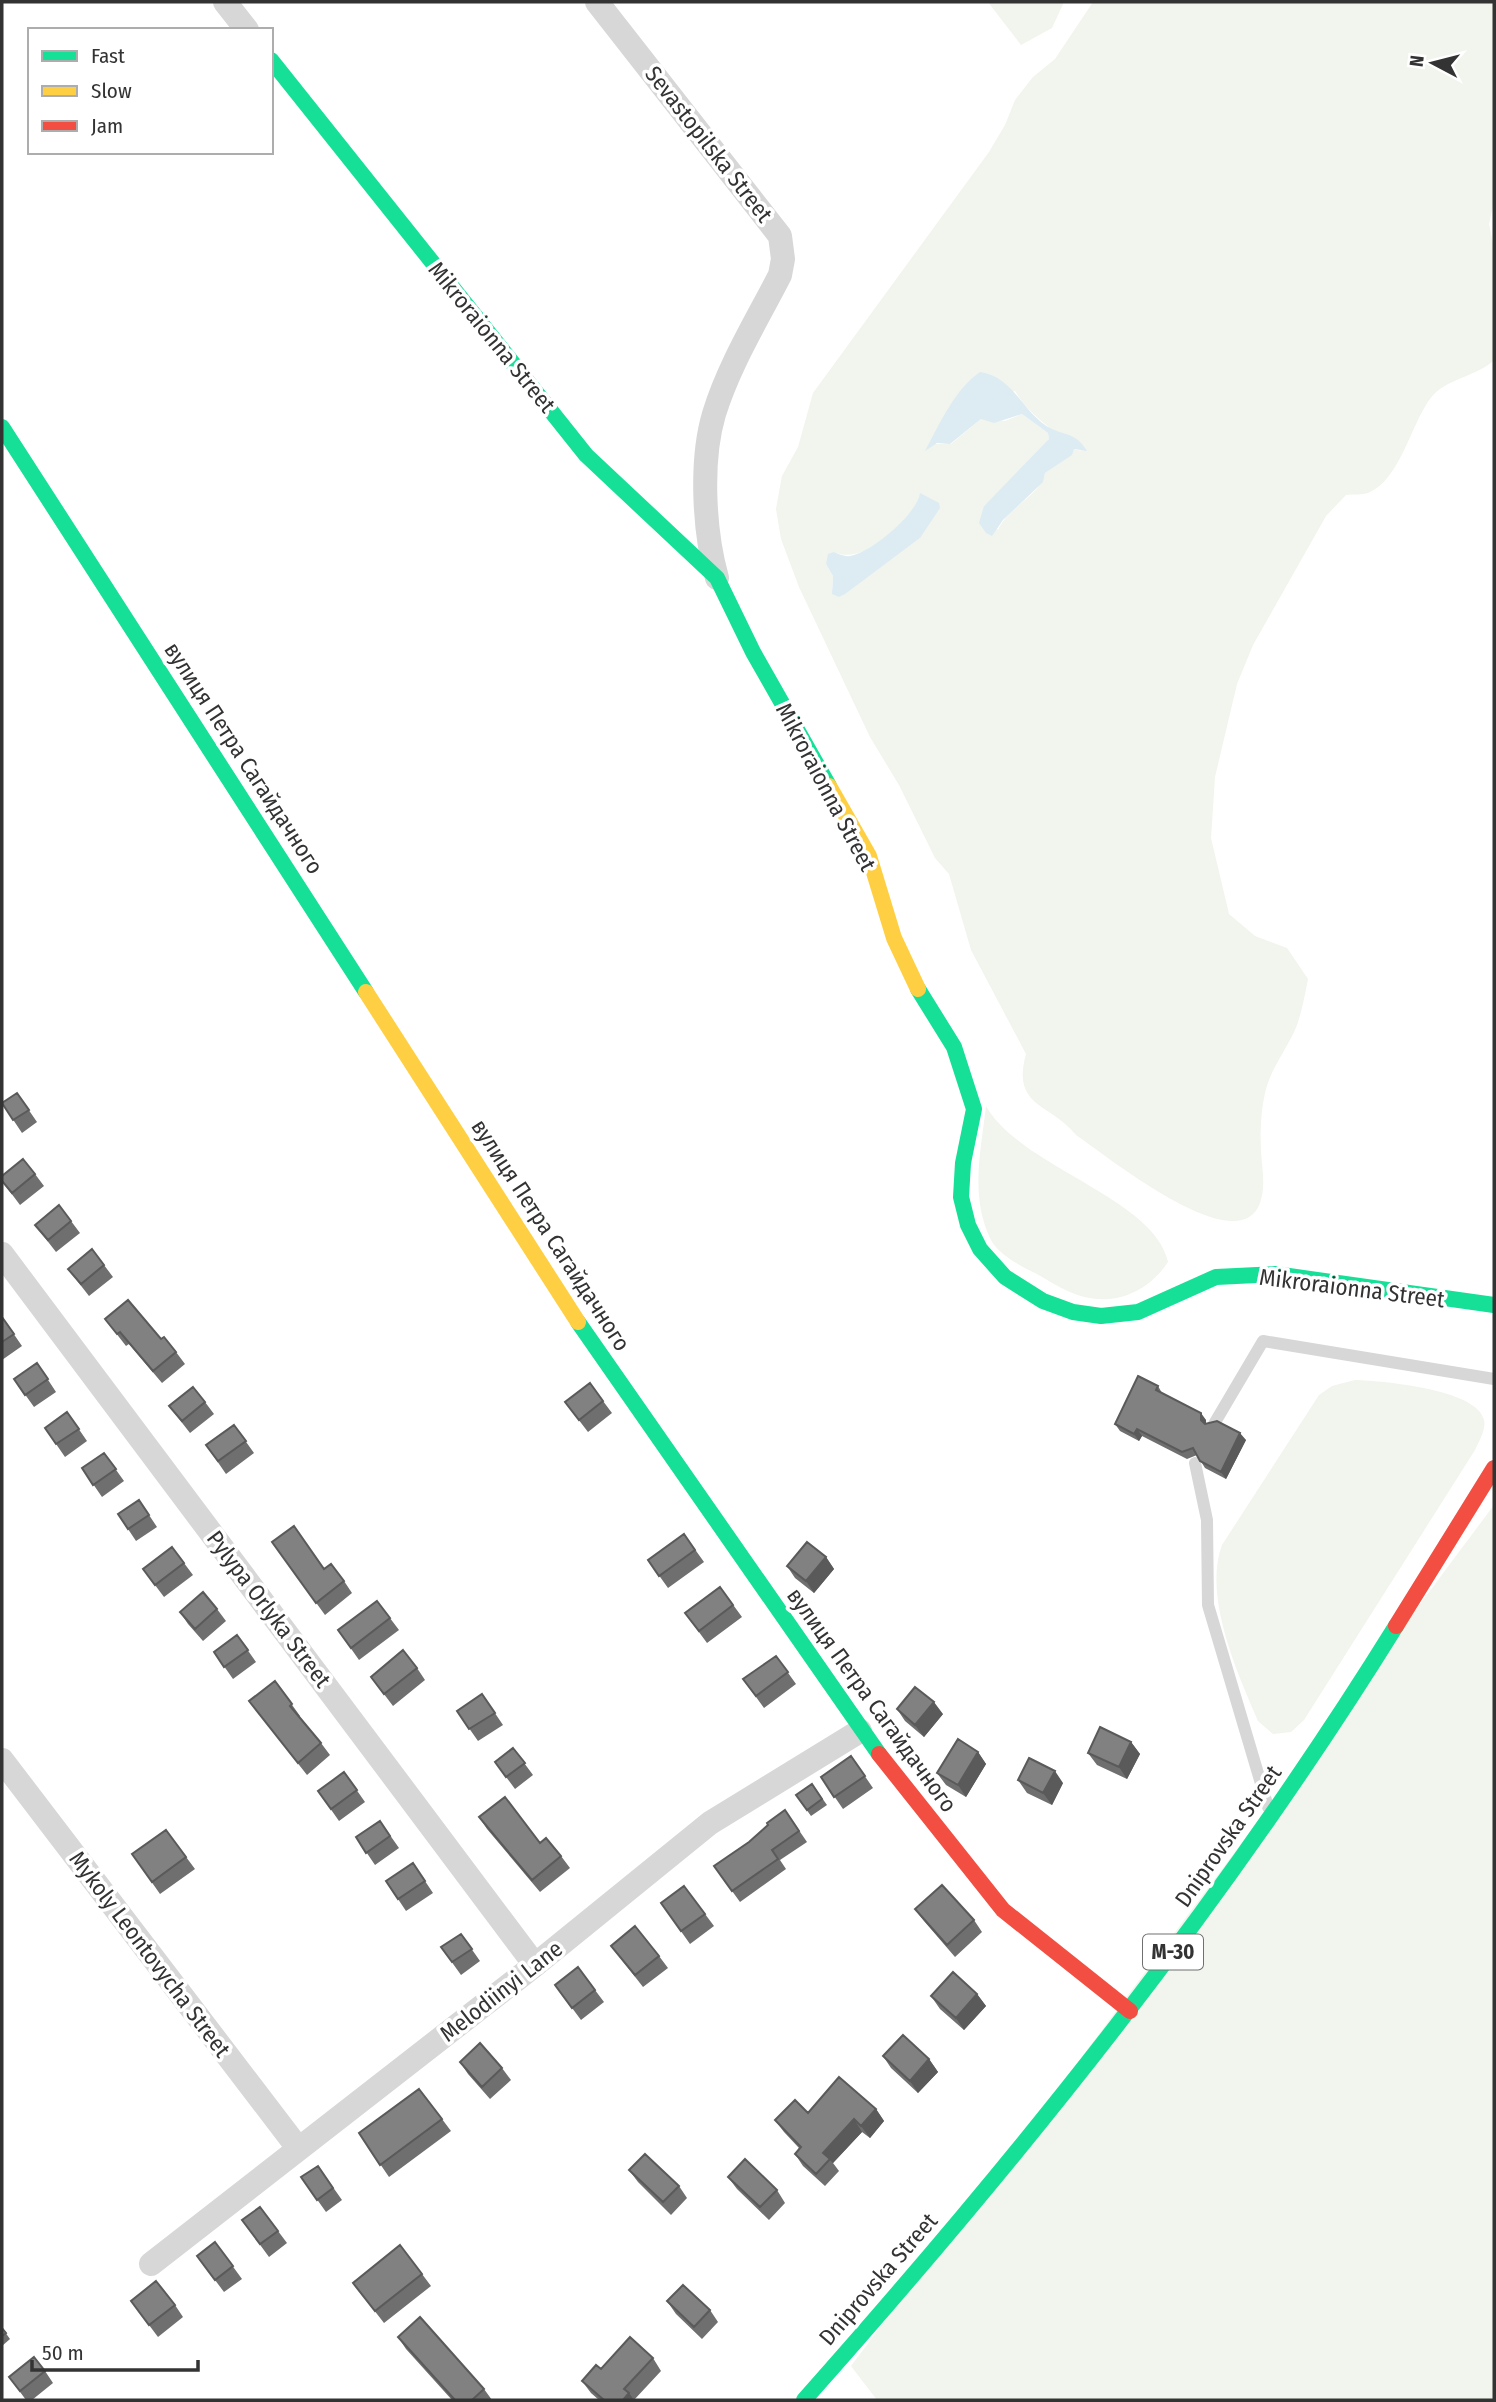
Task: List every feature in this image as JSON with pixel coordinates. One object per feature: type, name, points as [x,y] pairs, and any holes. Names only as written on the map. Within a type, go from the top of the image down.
[{"type":"main road","name":"Mikroraionna Street","points":[[273,63],[586,455],[717,578],[753,652],[869,856],[894,939],[915,984],[954,1047],[969,1086],[974,1109],[963,1163],[961,1197],[968,1225],[980,1249],[1005,1277],[1043,1301],[1073,1312],[1101,1316],[1139,1312],[1216,1277],[1275,1274],[1494,1305]]},
{"type":"main road","name":"вулиця Петра Сагайдачного","points":[[2,427],[585,1332],[860,1731],[1003,1910],[1130,2011]]},
{"type":"main road","name":"Dniprovska Street","points":[[814,2397],[1130,2011],[1272,1817],[1494,1468]]},
{"type":"street","points":[[225,2],[245,28]]},
{"type":"street","name":"Sevastopilska Street","points":[[597,2],[780,236],[783,259],[780,275],[732,370],[713,417],[708,444],[708,529],[717,578]]},
{"type":"street","name":"Pylypa Orlyka Street","points":[[2,1254],[535,1965]]},
{"type":"street","name":"Melodiinyi Lane","points":[[151,2264],[535,1965],[710,1823],[860,1731]]},
{"type":"street","name":"Mykoly Leontovycha Street","points":[[2,1760],[298,2148]]},
{"type":"lane","points":[[1214,1424],[1264,1341],[1494,1379]]},
{"type":"lane","points":[[1195,1463],[1207,1520],[1208,1605],[1272,1817]]},
{"type":"shaded area","points":[[988,2],[1064,2],[1052,28],[1021,45]]},
{"type":"shaded area","points":[[1093,2],[1494,2],[1494,201],[1489,224],[1494,249],[1494,360],[1436,392],[1423,410],[1389,476],[1368,493],[1346,495],[1326,516],[1253,645],[1237,684],[1215,777],[1211,838],[1229,914],[1255,936],[1287,948],[1308,979],[1297,1025],[1271,1075],[1265,1093],[1261,1129],[1263,1190],[1260,1203],[1247,1218],[1226,1220],[1200,1213],[1171,1199],[1076,1135],[1029,1095],[1024,1085],[1023,1072],[1026,1054],[971,950],[949,874],[935,858],[899,785],[870,737],[799,587],[781,539],[776,509],[782,476],[798,447],[813,393],[989,152],[1005,125],[1015,100],[1033,77],[1055,59]],"holes":[[[1015,391],[1036,416],[1082,451],[1074,449],[1071,455],[1045,473],[1037,488],[1009,515],[998,530],[984,506],[1042,448],[1049,439],[1048,433],[1022,414],[1005,421],[981,419],[951,444],[929,444],[942,420]],[[919,502],[920,538],[839,597],[832,588],[833,576],[826,564],[834,552],[846,555],[870,548],[892,531]]]},
{"type":"shaded area","points":[[980,372],[1002,381],[1042,423],[1076,438],[1087,451],[1074,449],[1072,455],[1045,473],[1043,482],[1003,520],[992,536],[986,533],[979,523],[984,506],[1049,439],[1048,433],[1022,414],[994,423],[981,419],[950,444],[937,443],[925,451],[955,398]]},
{"type":"shaded area","points":[[920,493],[939,503],[940,508],[920,538],[845,594],[839,597],[832,594],[833,576],[826,564],[828,554],[834,552],[850,556],[870,548],[903,521]]},
{"type":"shaded area","points":[[986,1106],[1003,1128],[1027,1147],[1114,1201],[1139,1219],[1158,1239],[1168,1262],[1149,1283],[1125,1296],[1112,1299],[1084,1297],[1017,1264],[993,1244],[984,1222],[979,1189]]},
{"type":"shaded area","points":[[1355,1380],[1406,1385],[1447,1394],[1478,1409],[1484,1420],[1484,1428],[1475,1450],[1304,1720],[1291,1732],[1273,1734],[1258,1721],[1232,1657],[1220,1610],[1217,1565],[1222,1545],[1319,1395],[1332,1386]]},
{"type":"shaded area","points":[[1494,1505],[1494,2400],[877,2400],[851,2366]]},
{"type":"building","points":[[17,1093],[29,1110],[13,1120],[2,1103]]},
{"type":"building","points":[[23,1159],[35,1174],[12,1193],[2,1181],[2,1176]]},
{"type":"building","points":[[59,1205],[71,1221],[48,1240],[35,1225]]},
{"type":"building","points":[[92,1249],[104,1265],[81,1284],[68,1269]]},
{"type":"building","points":[[128,1300],[161,1339],[164,1337],[176,1352],[153,1371],[120,1332],[117,1334],[105,1319]]},
{"type":"building","points":[[2,1317],[14,1334],[2,1342]]},
{"type":"building","points":[[37,1363],[48,1379],[25,1395],[14,1379]]},
{"type":"building","points":[[1138,1376],[1158,1386],[1156,1390],[1201,1413],[1201,1420],[1205,1424],[1217,1421],[1240,1433],[1221,1472],[1200,1461],[1193,1448],[1182,1452],[1137,1429],[1134,1434],[1115,1424]]},
{"type":"building","points":[[590,1383],[603,1401],[579,1420],[565,1402]]},
{"type":"building","points":[[193,1387],[205,1402],[182,1421],[169,1406]]},
{"type":"building","points":[[67,1412],[79,1429],[56,1444],[45,1428]]},
{"type":"building","points":[[234,1425],[246,1441],[218,1461],[206,1445]]},
{"type":"building","points":[[104,1453],[116,1469],[93,1485],[82,1468]]},
{"type":"building","points":[[139,1500],[149,1515],[128,1529],[118,1514]]},
{"type":"building","points":[[294,1526],[324,1569],[331,1564],[344,1581],[316,1603],[272,1542]]},
{"type":"building","points":[[684,1534],[695,1550],[659,1576],[648,1560]]},
{"type":"building","points":[[807,1542],[826,1557],[806,1581],[787,1566]]},
{"type":"building","points":[[172,1547],[184,1563],[155,1585],[143,1569]]},
{"type":"building","points":[[720,1587],[733,1605],[699,1631],[685,1613]]},
{"type":"building","points":[[203,1592],[217,1609],[195,1629],[180,1612]]},
{"type":"building","points":[[377,1601],[390,1618],[351,1648],[338,1630]]},
{"type":"building","points":[[237,1635],[248,1650],[224,1667],[214,1652]]},
{"type":"building","points":[[403,1650],[417,1668],[384,1694],[371,1677]]},
{"type":"building","points":[[776,1656],[788,1672],[756,1696],[743,1679]]},
{"type":"building","points":[[275,1681],[292,1704],[290,1706],[321,1743],[298,1763],[249,1701]]},
{"type":"building","points":[[915,1687],[934,1702],[915,1725],[897,1709]]},
{"type":"building","points":[[482,1694],[495,1713],[469,1729],[457,1711]]},
{"type":"building","points":[[1100,1727],[1131,1742],[1119,1767],[1088,1753]]},
{"type":"building","points":[[958,1739],[978,1752],[958,1785],[937,1773]]},
{"type":"building","points":[[513,1748],[525,1763],[506,1777],[495,1762]]},
{"type":"building","points":[[851,1756],[865,1776],[834,1797],[821,1777]]},
{"type":"building","points":[[1029,1758],[1055,1771],[1043,1793],[1018,1780]]},
{"type":"building","points":[[344,1772],[357,1790],[331,1809],[318,1791]]},
{"type":"building","points":[[812,1784],[822,1799],[807,1810],[796,1795]]},
{"type":"building","points":[[505,1797],[540,1843],[546,1838],[561,1856],[532,1880],[479,1817]]},
{"type":"building","points":[[785,1810],[799,1831],[772,1850],[778,1859],[732,1891],[714,1866],[749,1842],[768,1825],[767,1823]]},
{"type":"building","points":[[380,1821],[390,1836],[366,1853],[356,1837]]},
{"type":"building","points":[[166,1830],[186,1857],[152,1882],[132,1854]]},
{"type":"building","points":[[413,1863],[425,1881],[398,1899],[386,1881]]},
{"type":"building","points":[[942,1885],[974,1920],[947,1945],[915,1909]]},
{"type":"building","points":[[684,1886],[705,1914],[681,1931],[661,1903]]},
{"type":"building","points":[[635,1926],[659,1956],[635,1975],[611,1946]]},
{"type":"building","points":[[461,1934],[472,1949],[452,1962],[441,1947]]},
{"type":"building","points":[[578,1967],[595,1990],[572,2008],[555,1985]]},
{"type":"building","points":[[953,1972],[977,1994],[956,2018],[931,1996]]},
{"type":"building","points":[[903,2035],[929,2059],[910,2081],[883,2056]]},
{"type":"building","points":[[480,2043],[502,2068],[482,2087],[460,2062]]},
{"type":"building","points":[[839,2077],[876,2109],[861,2126],[854,2119],[823,2153],[830,2159],[816,2174],[795,2154],[801,2147],[775,2120],[795,2100],[808,2113]]},
{"type":"building","points":[[419,2089],[442,2119],[380,2165],[359,2133]]},
{"type":"building","points":[[645,2154],[679,2186],[663,2202],[629,2170]]},
{"type":"building","points":[[745,2159],[777,2190],[760,2207],[728,2177]]},
{"type":"building","points":[[318,2166],[333,2188],[317,2200],[301,2177]]},
{"type":"building","points":[[260,2207],[278,2231],[260,2244],[242,2220]]},
{"type":"building","points":[[215,2242],[233,2266],[215,2280],[197,2256]]},
{"type":"building","points":[[400,2245],[422,2274],[375,2311],[353,2283]]},
{"type":"building","points":[[156,2281],[175,2305],[149,2325],[131,2301]]},
{"type":"building","points":[[683,2285],[710,2310],[694,2327],[667,2301]]},
{"type":"building","points":[[420,2317],[484,2389],[472,2400],[455,2400],[398,2337]]},
{"type":"building","points":[[630,2337],[653,2358],[624,2389],[629,2393],[623,2400],[604,2400],[582,2381],[596,2365],[601,2369]]},
{"type":"building","points":[[34,2357],[45,2371],[20,2391],[9,2377]]},
{"type":"traffic: fast","points":[[273,63],[586,455],[717,578],[753,652],[829,786]]},
{"type":"traffic: fast","points":[[2,427],[366,992]]},
{"type":"traffic: fast","points":[[918,989],[954,1047],[974,1109],[963,1163],[961,1197],[968,1225],[980,1249],[1005,1277],[1043,1301],[1073,1312],[1101,1316],[1138,1312],[1216,1277],[1275,1274],[1494,1305]]},
{"type":"traffic: fast","points":[[578,1322],[879,1754]]},
{"type":"traffic: fast","points":[[804,2400],[964,2215],[1117,2025],[1261,1829],[1396,1626]]},
{"type":"traffic: slow","points":[[829,786],[869,856],[894,938],[918,989]]},
{"type":"traffic: slow","points":[[366,992],[578,1322]]},
{"type":"traffic: jam","points":[[1396,1626],[1494,1468]]},
{"type":"traffic: jam","points":[[879,1754],[1003,1910],[1130,2011]]}]
